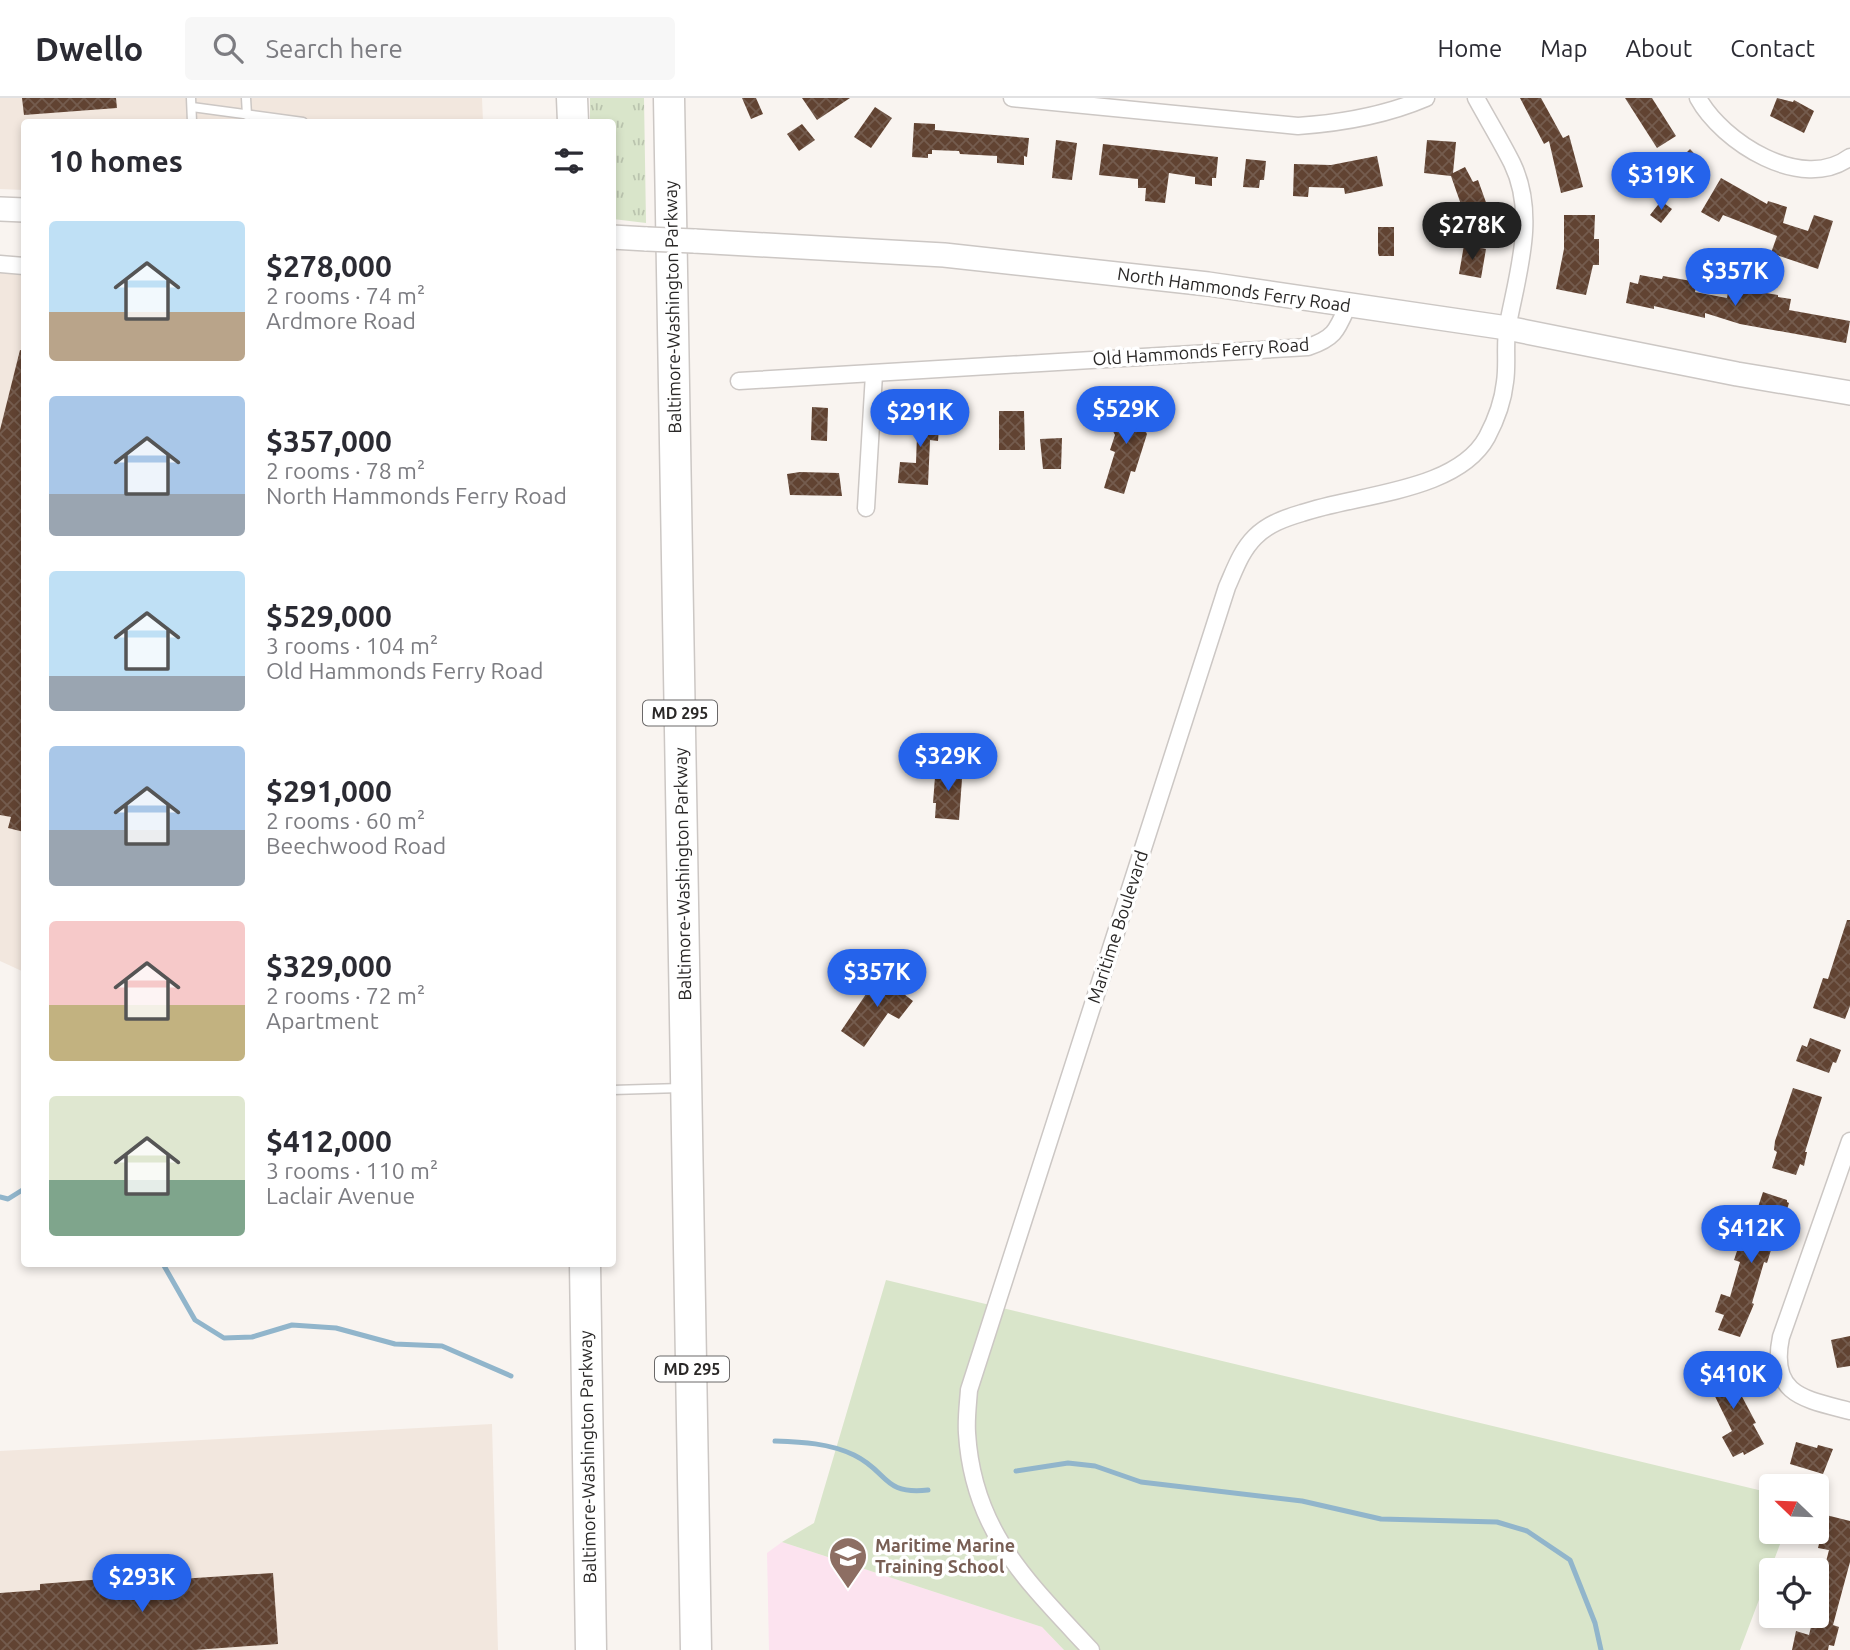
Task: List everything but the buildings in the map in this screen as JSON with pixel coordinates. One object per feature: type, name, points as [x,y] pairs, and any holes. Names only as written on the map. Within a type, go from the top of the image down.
[{"type":"highway","points":[[572,98],[573,119]]},
{"type":"highway","name":"Baltimore-Washington Parkway","points":[[670,98],[696,1650]]},
{"type":"highway","name":"Baltimore-Washington Parkway","points":[[585,1267],[591,1650]]},
{"type":"street","points":[[1012,98],[1298,125],[1341,123],[1381,114],[1426,98]]},
{"type":"street","name":"Maritime Boulevard","points":[[1091,1650],[1027,1581],[1003,1550],[985,1516],[972,1476],[967,1432],[969,1390],[1223,601],[1240,556],[1256,536],[1278,520],[1315,508],[1448,475],[1468,461],[1486,440],[1497,417],[1505,383],[1507,328],[1520,265],[1525,223],[1513,164],[1476,98]]},
{"type":"street","points":[[1698,98],[1744,148],[1766,158],[1790,167],[1820,168],[1844,162],[1850,157]]},
{"type":"street","points":[[0,209],[21,210]]},
{"type":"street","name":"North Hammonds Ferry Road","points":[[616,237],[944,255],[1208,284],[1507,328],[1737,374],[1850,393]]},
{"type":"street","points":[[0,264],[21,266]]},
{"type":"street","name":"Old Hammonds Ferry Road","points":[[739,381],[1308,347],[1328,340],[1337,331],[1348,305]]},
{"type":"street","points":[[866,508],[874,374]]},
{"type":"street","points":[[1850,1141],[1846,1165],[1781,1337],[1777,1357],[1783,1378],[1792,1392],[1809,1400],[1850,1411]]},
{"type":"lane","points":[[246,98],[247,114]]},
{"type":"lane","points":[[192,102],[282,119]]},
{"type":"lane","points":[[616,1090],[688,1088]]},
{"type":"shaded area","points":[[0,98],[482,98],[483,119],[21,119],[21,190],[0,189]]},
{"type":"shaded area","points":[[0,272],[21,274],[21,971],[0,961]]},
{"type":"shaded area","points":[[492,1424],[498,1650],[0,1650],[0,1451]]},
{"type":"shaded area","name":"Maritime Marine Training School","points":[[782,1542],[1042,1627],[1064,1650],[769,1650],[767,1553]]},
{"type":"green space","points":[[590,98],[644,98],[646,223],[616,219],[616,119],[590,119]]},
{"type":"green space","points":[[886,1280],[1759,1490],[1759,1544],[1780,1544],[1775,1558],[1759,1558],[1759,1600],[1740,1650],[1064,1650],[1042,1627],[782,1542],[814,1523]]},
{"type":"waterway","points":[[0,1197],[8,1199],[21,1191]]},
{"type":"waterway","points":[[165,1267],[195,1320],[224,1338],[252,1337],[292,1325],[336,1328],[395,1344],[442,1346],[511,1376]]},
{"type":"waterway","points":[[775,1441],[835,1448],[865,1462],[894,1486],[913,1491],[928,1490]]},
{"type":"waterway","points":[[1016,1471],[1068,1463],[1095,1466],[1141,1482],[1302,1501],[1381,1519],[1497,1522],[1527,1531],[1570,1560],[1595,1623],[1601,1650]]},
{"type":"place","name":"Maritime Marine Training School","points":[[848,1590]]}]
